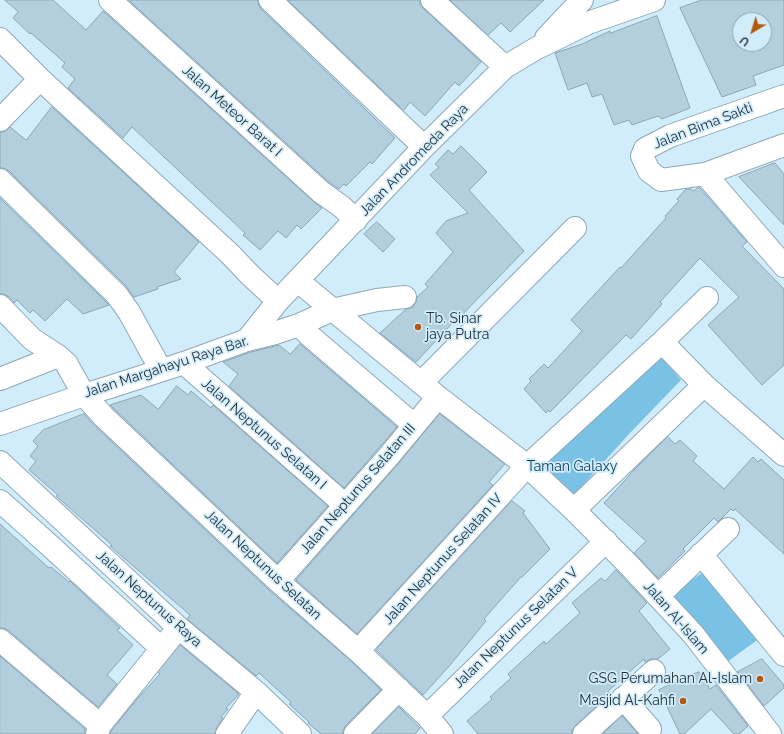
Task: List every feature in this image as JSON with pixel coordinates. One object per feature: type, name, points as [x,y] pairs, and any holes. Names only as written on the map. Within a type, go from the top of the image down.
[{"type":"street","name":"Jalan Meteor Barat I","points":[[110,0],[321,192],[349,214]]},
{"type":"street","points":[[270,0],[412,136]]},
{"type":"street","points":[[432,0],[505,67]]},
{"type":"street","points":[[537,48],[582,0]]},
{"type":"street","points":[[537,48],[588,22],[654,0]]},
{"type":"street","points":[[0,39],[40,79],[230,254],[278,301]]},
{"type":"street","name":"Jalan Andromeda Raya","points":[[248,340],[278,301],[298,281],[349,214],[412,136],[505,67],[537,48]]},
{"type":"street","points":[[0,120],[40,79]]},
{"type":"street","name":"Jalan Bima Sakti","points":[[784,96],[670,136],[645,149],[642,156],[649,171],[661,180],[705,174],[784,145]]},
{"type":"street","points":[[705,174],[784,266]]},
{"type":"street","points":[[0,180],[123,304],[161,370]]},
{"type":"street","points":[[422,382],[575,228]]},
{"type":"street","name":"Jalan Al-Islam","points":[[298,281],[422,382],[438,397],[527,466],[574,510],[606,541],[693,634],[770,734]]},
{"type":"street","name":"Jalan Margahayu Raya Bar.","points":[[0,424],[184,363],[248,340],[299,325],[332,310],[378,300],[405,297]]},
{"type":"street","name":"Jalan Neptunus Selatan IV","points":[[358,651],[527,466],[662,342],[707,298]]},
{"type":"street","name":"Jalan Neptunus Selatan","points":[[0,306],[32,339],[66,363],[84,395],[104,416],[278,581],[399,689],[427,716],[442,734]]},
{"type":"street","points":[[299,325],[414,425]]},
{"type":"street","points":[[662,342],[704,385],[784,455]]},
{"type":"street","points":[[0,380],[58,356]]},
{"type":"street","name":"Jalan Neptunus Selatan I","points":[[184,363],[345,505]]},
{"type":"street","points":[[574,510],[704,385]]},
{"type":"street","name":"Jalan Neptunus Selatan III","points":[[278,581],[438,397]]},
{"type":"street","name":"Jalan Neptunus Raya","points":[[0,462],[179,628],[256,692],[300,734]]},
{"type":"street","points":[[0,501],[161,648]]},
{"type":"street","points":[[658,596],[728,528]]},
{"type":"street","name":"Jalan Neptunus Selatan V","points":[[427,716],[606,541]]},
{"type":"street","points":[[701,554],[784,656]]},
{"type":"street","points":[[0,640],[99,729],[161,648],[179,628]]},
{"type":"street","points":[[584,734],[654,671]]},
{"type":"street","points":[[355,734],[399,689]]},
{"type":"street","points":[[227,734],[256,692]]},
{"type":"street","points":[[623,698],[650,729]]},
{"type":"street","points":[[774,734],[784,724]]},
{"type":"green space","name":"Taman Galaxy","points":[[659,354],[681,380],[571,498],[543,467]]},
{"type":"green space","points":[[708,569],[760,638],[727,662],[671,594]]},
{"type":"building","points":[[5,0],[53,0],[86,30],[103,11],[322,208],[301,229],[297,225],[286,238],[278,231],[260,250],[243,235],[245,233],[132,127],[123,138],[68,88],[75,79],[62,67],[65,63],[13,18],[18,12]]},
{"type":"building","points":[[129,0],[258,0],[258,4],[261,9],[395,138],[372,164],[370,162],[346,186],[344,184],[339,189],[329,182]]},
{"type":"building","points":[[288,0],[420,0],[420,4],[424,9],[481,62],[459,86],[455,82],[425,116],[410,102],[404,110]]},
{"type":"building","points":[[450,0],[544,0],[510,32],[501,23],[488,35]]},
{"type":"building","points":[[702,0],[784,0],[784,65],[753,76],[756,85],[722,97],[680,8]]},
{"type":"building","points":[[657,16],[690,108],[662,119],[658,116],[632,125],[629,120],[614,125],[602,94],[592,97],[587,83],[568,90],[555,53],[582,44],[610,31],[610,33]]},
{"type":"building","points":[[52,107],[199,242],[174,272],[181,279],[134,297],[126,286],[9,171],[0,168],[0,132],[4,132],[10,127],[26,140]]},
{"type":"building","points":[[461,146],[487,172],[469,190],[524,251],[458,319],[457,318],[416,362],[380,333],[405,310],[413,307],[417,297],[428,287],[425,284],[453,252],[436,233],[446,221],[468,213],[430,175],[439,167],[435,164],[448,150],[453,154]]},
{"type":"building","points":[[775,163],[784,174],[784,225],[739,177]]},
{"type":"building","points":[[699,187],[747,242],[742,246],[784,289],[784,365],[762,385],[708,325],[739,297],[700,258],[660,302],[662,304],[631,339],[626,335],[550,412],[548,410],[546,413],[524,389],[531,381],[529,379],[544,364],[548,368],[582,331],[571,320],[666,218],[665,216],[679,201],[677,199],[686,189],[691,189],[694,191]]},
{"type":"building","points":[[0,198],[109,305],[83,314],[67,299],[45,321],[33,310],[30,313],[17,300],[14,303],[9,297],[4,294],[0,294]]},
{"type":"building","points":[[377,222],[395,239],[383,252],[364,234]]},
{"type":"building","points":[[300,344],[397,427],[344,488],[229,386],[238,374],[223,362],[251,352],[279,345],[290,354]]},
{"type":"building","points":[[177,386],[188,395],[191,391],[211,408],[213,405],[328,506],[277,563],[110,405],[141,395],[158,409]]},
{"type":"building","points":[[84,414],[269,590],[350,660],[381,690],[346,725],[343,734],[321,734],[289,704],[291,702],[259,673],[256,676],[187,619],[190,615],[110,546],[112,545],[29,470],[36,461],[30,456],[38,446],[33,441],[42,431]]},
{"type":"building","points":[[440,414],[505,464],[489,482],[493,485],[357,634],[296,580]]},
{"type":"building","points":[[668,437],[675,444],[680,440],[697,456],[693,461],[724,489],[753,457],[758,462],[761,459],[784,480],[784,554],[735,509],[733,511],[731,509],[718,522],[714,518],[683,549],[685,551],[658,578],[634,553],[646,541],[604,503],[636,468]]},
{"type":"building","points":[[512,501],[525,511],[523,513],[550,549],[504,596],[484,619],[486,621],[451,664],[423,695],[376,650]]},
{"type":"building","points":[[0,524],[49,568],[51,567],[69,582],[70,581],[120,628],[117,630],[133,645],[107,675],[117,684],[98,707],[8,630],[0,628]]},
{"type":"building","points":[[616,570],[647,603],[639,611],[670,649],[658,659],[651,659],[645,662],[644,659],[608,691],[610,694],[576,725],[572,730],[572,734],[478,734],[467,721],[492,699],[490,697],[511,678],[508,674],[544,641],[546,644],[580,613],[572,603],[601,578],[605,581]]},
{"type":"building","points":[[180,645],[239,694],[226,708],[228,709],[221,717],[223,718],[217,727],[215,734],[110,734],[137,699],[160,674],[158,672]]},
{"type":"building","points":[[0,656],[85,729],[85,734],[0,734]]},
{"type":"building","name":"GSG Perumahan Al-Islam","points":[[762,659],[784,685],[784,688],[764,706],[738,672]]},
{"type":"building","name":"Masjid Al-Kahfi","points":[[699,672],[710,689],[716,685],[748,726],[739,734],[734,734],[711,709],[684,734],[680,734],[659,690]]},
{"type":"building","points":[[399,707],[420,728],[415,734],[372,734]]},
{"type":"building","points":[[622,716],[638,734],[603,734]]},
{"type":"place","name":"Tb. Sinar jaya Putra","points":[[418,327]]},
{"type":"place","name":"GSG Perumahan Al-Islam","points":[[760,679]]},
{"type":"place","name":"Masjid Al-Kahfi","points":[[683,701]]}]
